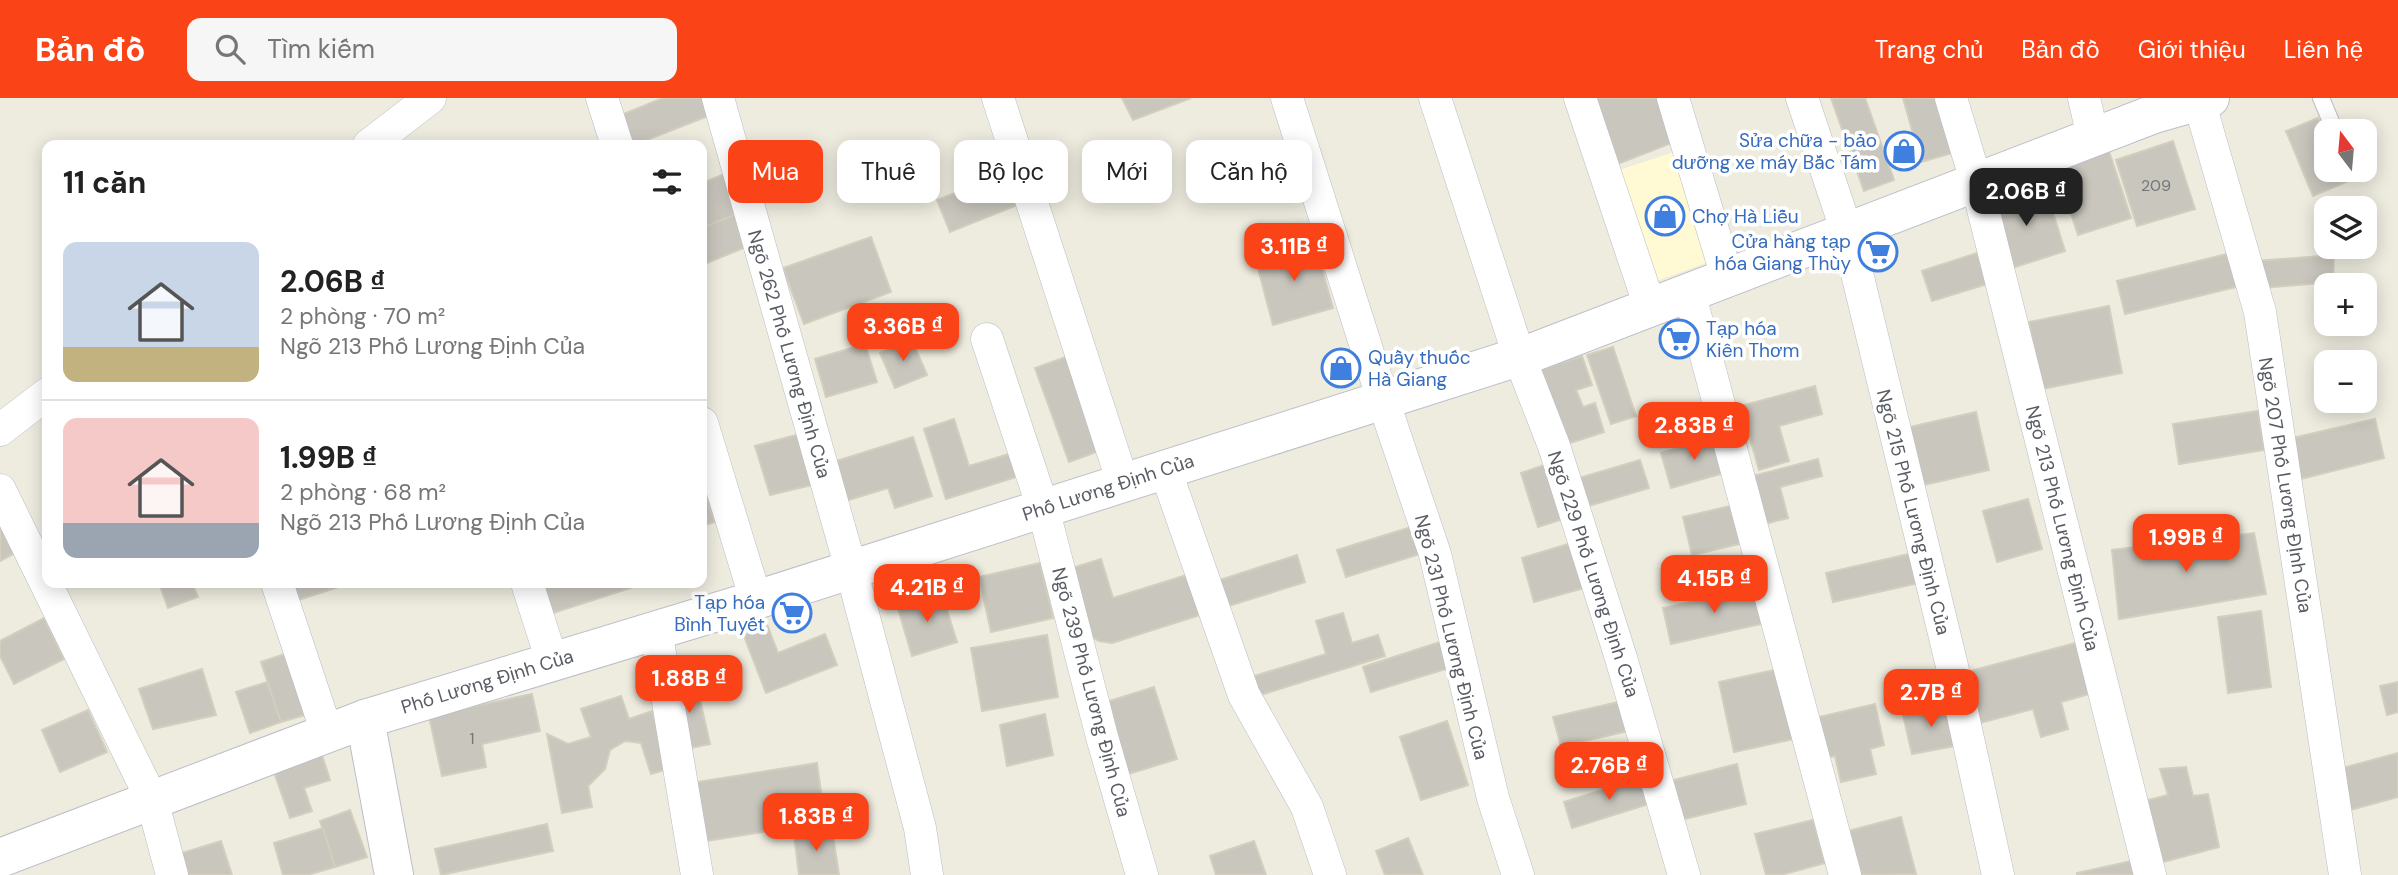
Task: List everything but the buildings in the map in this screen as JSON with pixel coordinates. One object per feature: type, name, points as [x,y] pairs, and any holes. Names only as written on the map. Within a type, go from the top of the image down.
[{"type":"main road","name":"Phố Lương Định Của","points":[[3,860],[365,719],[756,600],[1519,356],[1976,181],[2194,101]]},
{"type":"main road","points":[[365,719],[394,875]]},
{"type":"street","points":[[383,140],[430,98]]},
{"type":"street","points":[[602,98],[615,140]]},
{"type":"street","name":"Ngõ 262 Phố Lương Định Của","points":[[718,98],[920,828],[927,875]]},
{"type":"street","points":[[998,98],[1123,483]]},
{"type":"street","name":"Ngõ 231 Phố Lương Định Của","points":[[1287,98],[1435,554],[1493,798],[1518,875]]},
{"type":"street","name":"Ngõ 229 Phố Lương Định Của","points":[[1435,98],[1519,356],[1554,446],[1617,645],[1684,875]]},
{"type":"street","points":[[1580,98],[1650,307]]},
{"type":"street","points":[[1673,98],[1727,277]]},
{"type":"street","name":"Ngõ 215 Phố Lương Định Của","points":[[1802,98],[1847,232],[1952,666],[1998,875]]},
{"type":"street","name":"Ngõ 213 Phố Lương Định Của","points":[[1951,98],[1976,181],[2150,875]]},
{"type":"street","points":[[2084,98],[2093,137]]},
{"type":"street","name":"Ngõ 207 Phố Lương ĐỊnh Của","points":[[2194,101],[2260,312],[2345,875]]},
{"type":"street","points":[[1689,292],[1845,875]]},
{"type":"street","name":"Ngõ 239 Phố Lương Định Của","points":[[987,339],[1043,508],[1102,737],[1142,875]]},
{"type":"street","points":[[0,430],[42,398]]},
{"type":"street","points":[[707,439],[756,600]]},
{"type":"street","points":[[1166,469],[1244,695],[1257,721],[1287,767],[1307,807],[1330,875]]},
{"type":"street","points":[[0,490],[42,576]]},
{"type":"street","points":[[48,588],[152,800],[172,875]]},
{"type":"street","points":[[279,588],[327,733]]},
{"type":"street","points":[[529,588],[552,662]]},
{"type":"street","points":[[656,630],[697,875]]},
{"type":"lane","points":[[2320,98],[2330,119]]},
{"type":"shaded area","name":"Chợ Hà Liễu","points":[[1683,149],[1720,258],[1648,284],[1610,173]]},
{"type":"place","name":"Sửa chữa - bảo dưỡng xe máy Bắc Tám","points":[[1904,151]]},
{"type":"place","name":"Chợ Hà Liễu","points":[[1665,216]]},
{"type":"place","name":"Cửa hàng tạp hóa Giang Thùy","points":[[1878,252]]},
{"type":"place","name":"Tạp hóa Kiên Thơm","points":[[1679,339]]},
{"type":"place","name":"Quầy thuốc Hà Giang","points":[[1341,368]]},
{"type":"place","name":"Tạp hóa Bình Tuyết","points":[[792,613]]}]
